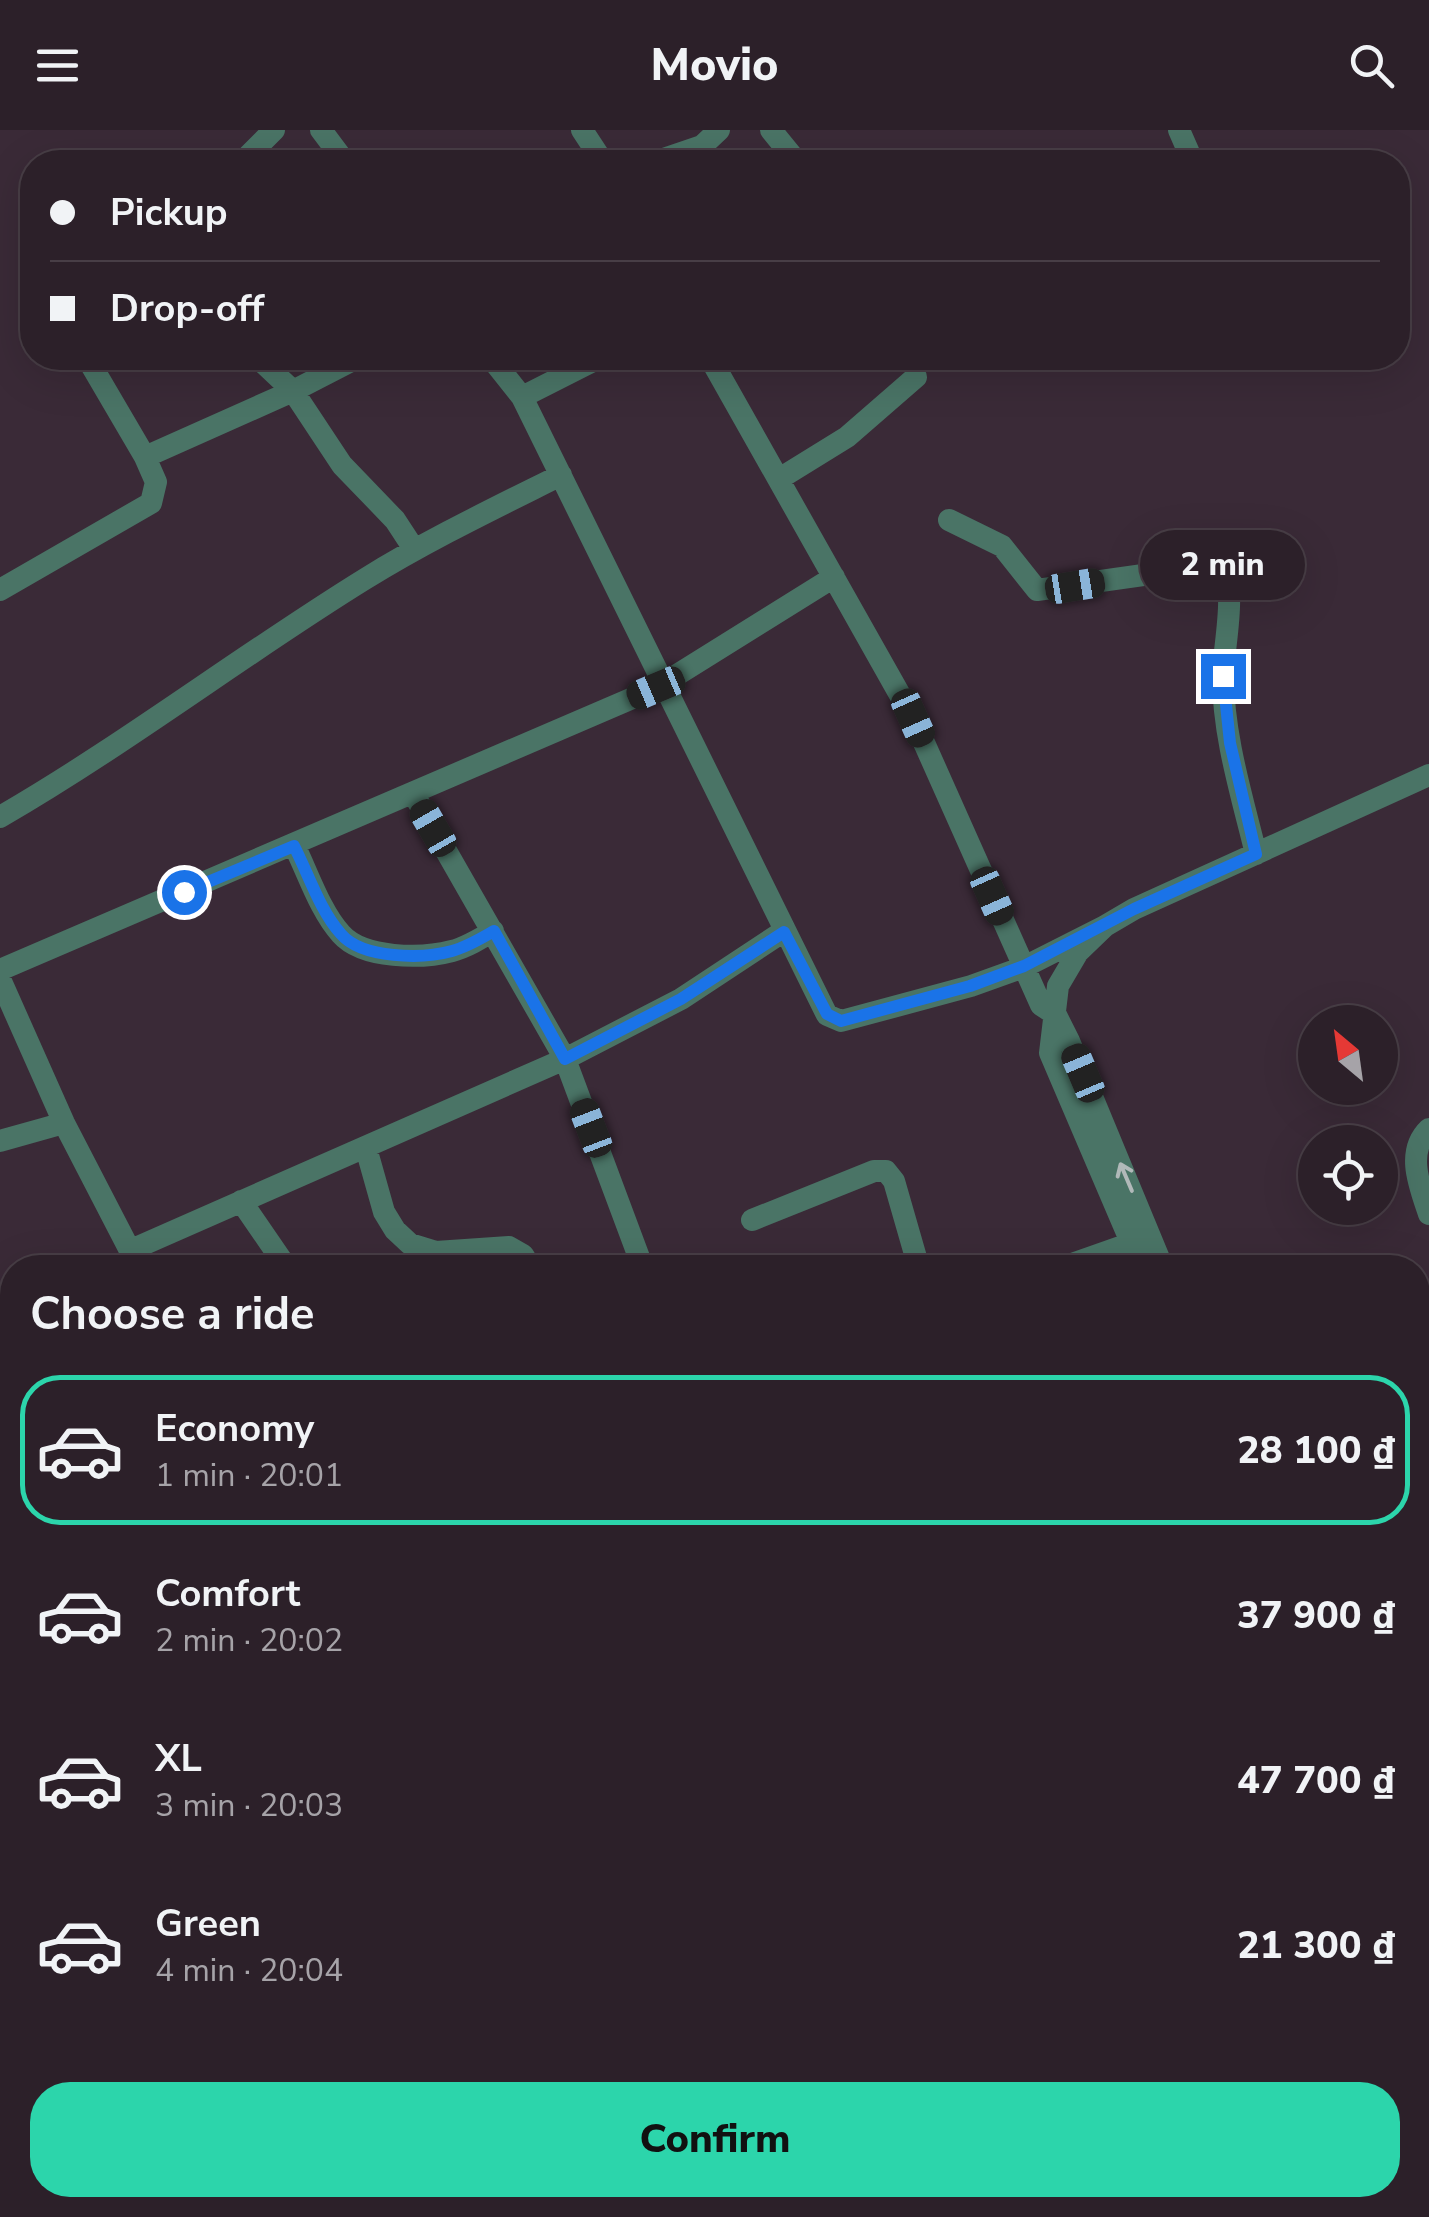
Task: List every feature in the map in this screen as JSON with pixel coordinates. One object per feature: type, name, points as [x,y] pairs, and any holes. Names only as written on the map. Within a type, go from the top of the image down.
[{"type":"street","points":[[255,150],[274,130]]},
{"type":"street","points":[[690,150],[702,146],[720,130]]},
{"type":"street","points":[[771,130],[787,150]]},
{"type":"street","points":[[0,590],[151,503],[156,482],[94,370]]},
{"type":"street","points":[[271,370],[293,390],[342,465],[396,520],[414,550]]},
{"type":"street","points":[[145,457],[333,370]]},
{"type":"street","points":[[501,370],[522,397],[784,932],[827,1014],[841,1021],[970,986],[1024,966],[1134,909],[1429,775]]},
{"type":"street","points":[[522,397],[575,370]]},
{"type":"street","points":[[717,370],[913,718],[1041,1004],[1056,1015],[1070,1041],[1159,1255]]},
{"type":"street","points":[[779,479],[847,436],[916,377]]},
{"type":"street","points":[[0,817],[66,779],[414,550],[561,475]]},
{"type":"street","points":[[949,520],[1002,546],[1037,590],[1214,565],[1222,568],[1229,582],[1223,676],[1225,708],[1256,854]]},
{"type":"street","points":[[0,970],[294,846],[663,682],[834,578]]},
{"type":"street","points":[[413,793],[565,1059],[638,1255]]},
{"type":"street","points":[[294,846],[338,932],[356,946],[432,954],[460,948],[494,931]]},
{"type":"street","points":[[1105,926],[1078,952],[1058,986],[1050,1053],[1137,1255]]},
{"type":"street","points":[[141,1255],[241,1201],[565,1059],[681,999],[784,932]]},
{"type":"street","points":[[0,978],[64,1123],[133,1255]]},
{"type":"street","points":[[0,1141],[64,1123]]},
{"type":"street","points":[[1429,1129],[1418,1144],[1416,1160],[1418,1183],[1429,1214]]},
{"type":"street","points":[[366,1148],[384,1212],[410,1244],[436,1252],[510,1248],[524,1255]]},
{"type":"street","points":[[752,1220],[874,1171],[886,1171],[894,1182],[915,1255]]},
{"type":"street","points":[[241,1201],[278,1255]]},
{"type":"street","points":[[1097,1255],[1132,1243]]},
{"type":"route","points":[[184,892],[294,846],[338,932],[356,946],[432,954],[477,942],[494,931],[565,1059],[681,999],[784,932],[827,1014],[841,1021],[970,986],[1024,966],[1134,909],[1256,854],[1230,743],[1223,676]]}]
